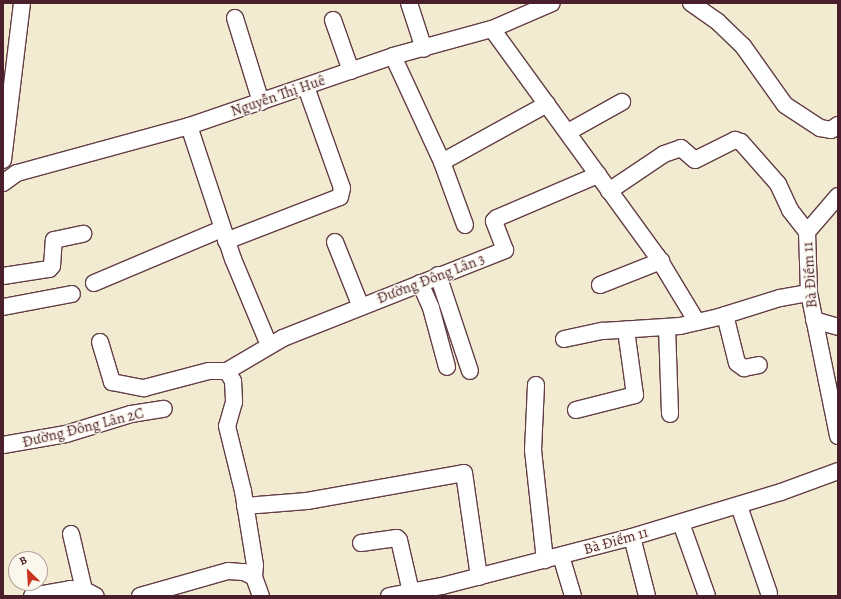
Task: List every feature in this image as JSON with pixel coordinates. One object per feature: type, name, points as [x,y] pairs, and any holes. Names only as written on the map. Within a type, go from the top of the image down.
[{"type":"street","points":[[3,160],[23,3]]},
{"type":"street","points":[[409,3],[424,50]]},
{"type":"street","name":"Nguyễn Thị Huê","points":[[3,183],[17,173],[189,126],[393,56],[424,50],[492,30],[552,3]]},
{"type":"street","points":[[691,3],[718,22],[743,46],[785,105],[820,128],[831,130],[838,125]]},
{"type":"street","points":[[235,18],[261,102]]},
{"type":"street","points":[[333,20],[351,71]]},
{"type":"street","points":[[492,30],[568,132],[660,261],[697,322]]},
{"type":"street","points":[[393,56],[442,162],[465,225]]},
{"type":"street","points":[[94,283],[224,235],[340,197],[342,188],[306,87]]},
{"type":"street","points":[[568,132],[622,102]]},
{"type":"street","points":[[442,162],[546,104]]},
{"type":"street","points":[[189,126],[224,235],[269,345]]},
{"type":"street","points":[[609,191],[664,154],[681,148],[695,160],[735,140],[741,142],[778,184],[790,210],[807,232]]},
{"type":"street","name":"Đường Đông Lân 3","points":[[227,371],[269,345],[438,275],[505,250],[494,221],[497,218],[598,175]]},
{"type":"street","name":"Bà Điểm 11","points":[[838,196],[807,232],[809,293],[838,436]]},
{"type":"street","points":[[3,276],[49,269],[52,266],[54,240],[83,234]]},
{"type":"street","points":[[335,242],[361,307]]},
{"type":"street","points":[[600,285],[660,261]]},
{"type":"street","points":[[438,275],[470,371]]},
{"type":"street","points":[[420,283],[431,308],[448,367]]},
{"type":"street","points":[[564,339],[697,322],[780,298],[809,293]]},
{"type":"street","points":[[3,307],[72,294]]},
{"type":"street","points":[[725,315],[737,363],[744,368],[759,365]]},
{"type":"street","points":[[814,320],[838,327]]},
{"type":"street","points":[[667,327],[670,414]]},
{"type":"street","points":[[576,410],[635,395],[626,330]]},
{"type":"street","points":[[100,342],[112,382],[144,388],[209,371],[227,371],[233,381],[234,402],[227,426],[245,506],[255,565],[254,577],[261,596]]},
{"type":"street","points":[[536,385],[533,450],[545,560]]},
{"type":"street","name":"Đường Đông Lân 2C","points":[[3,445],[66,434],[131,414],[164,409]]},
{"type":"street","name":"Bà Điểm 11","points":[[389,596],[479,577],[632,537],[738,506],[838,471]]},
{"type":"street","points":[[245,506],[314,499],[464,473],[479,577]]},
{"type":"street","points":[[738,506],[769,593]]},
{"type":"street","points":[[681,523],[707,596]]},
{"type":"street","points":[[32,596],[70,589],[90,593],[71,534]]},
{"type":"street","points":[[632,537],[648,596]]},
{"type":"street","points":[[361,543],[396,538],[399,540],[411,592]]},
{"type":"street","points":[[561,556],[573,596]]},
{"type":"street","points":[[140,596],[228,571],[244,572],[254,577]]}]
